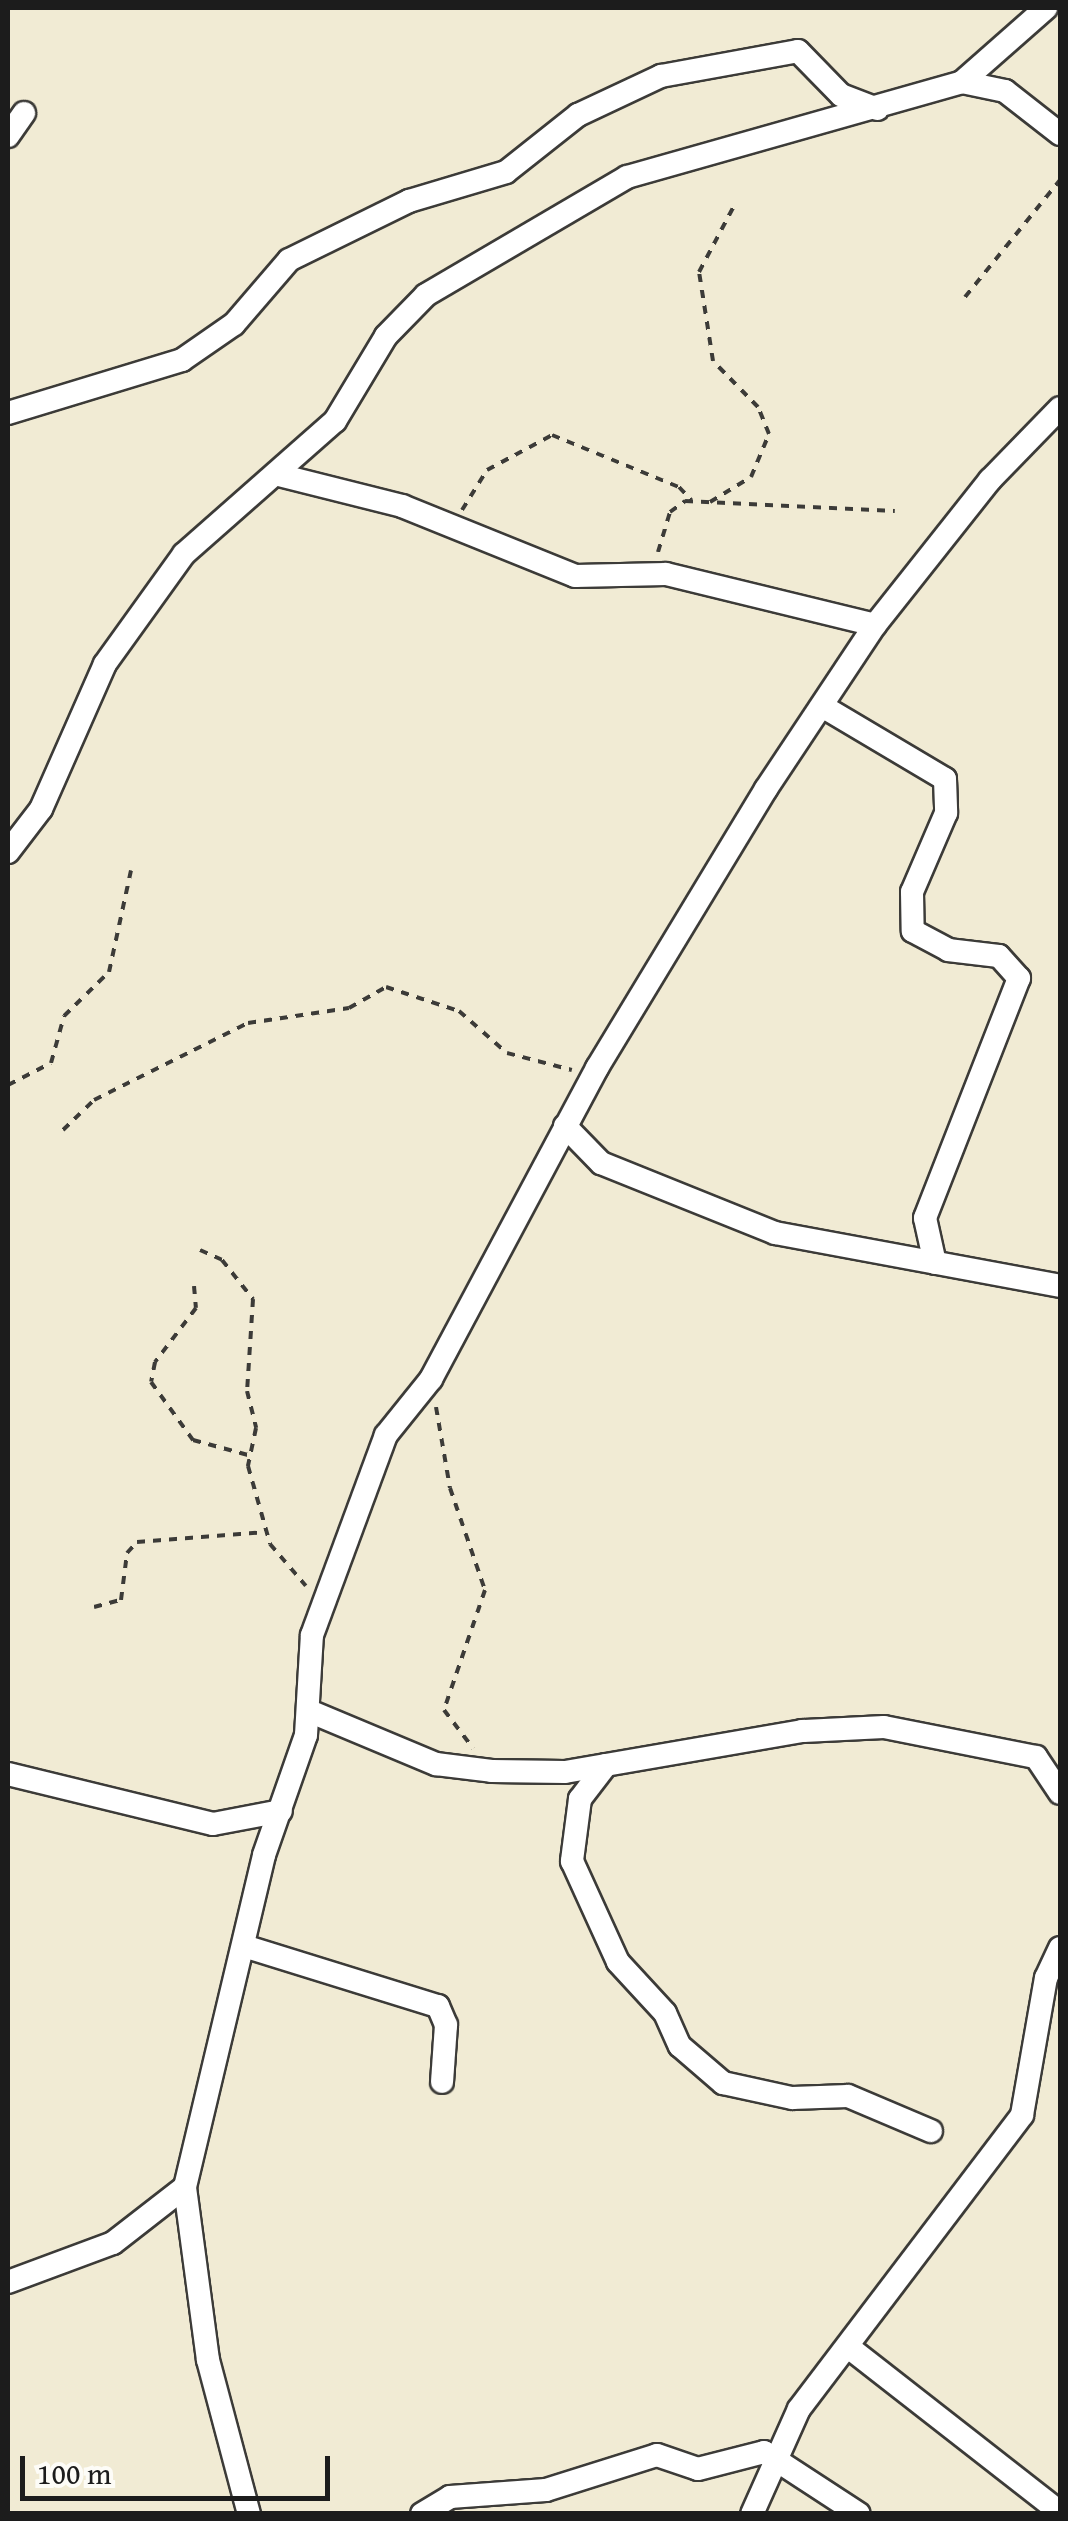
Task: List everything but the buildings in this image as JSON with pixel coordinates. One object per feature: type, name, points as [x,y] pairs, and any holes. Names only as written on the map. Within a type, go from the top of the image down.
[{"type":"street","points":[[8,852],[42,809],[87,694],[136,620],[226,510],[279,474],[335,420],[386,336],[426,295],[627,177],[962,82],[1046,8]]},
{"type":"street","points":[[8,412],[182,360],[234,324],[288,260],[409,201],[506,172],[578,115],[662,76],[798,51],[840,95],[877,109]]},
{"type":"street","points":[[962,82],[1005,90],[1060,134]]},
{"type":"street","points":[[8,136],[24,113]]},
{"type":"street","points":[[249,2514],[208,2360],[185,2187],[309,1711],[318,1614],[386,1435],[431,1380],[596,1068],[875,625],[990,480],[1060,408]]},
{"type":"street","points":[[279,474],[455,528],[574,576],[636,572],[875,625]]},
{"type":"street","points":[[822,706],[945,779],[946,812],[912,892],[913,930],[948,950],[999,956],[1020,978],[925,1218],[935,1263]]},
{"type":"street","points":[[564,1126],[601,1163],[774,1233],[1060,1286]]},
{"type":"street","points":[[309,1711],[436,1764],[492,1771],[606,1765],[802,1731],[884,1727],[1036,1757],[1060,1793]]},
{"type":"street","points":[[606,1765],[580,1799],[572,1861],[618,1962],[665,2014],[680,2046],[723,2083],[792,2098],[848,2096],[931,2130]]},
{"type":"street","points":[[8,1774],[213,1824],[281,1811]]},
{"type":"street","points":[[247,1946],[438,2006],[446,2025],[442,2082]]},
{"type":"street","points":[[752,2514],[799,2409],[852,2349],[975,2167],[1022,2115],[1046,1978],[1060,1948]]},
{"type":"street","points":[[8,2282],[113,2243],[185,2187]]},
{"type":"street","points":[[852,2349],[1060,2512]]},
{"type":"street","points":[[422,2514],[450,2497],[546,2490],[657,2454],[698,2469],[776,2455],[859,2514]]},
{"type":"path","points":[[964,297],[1060,180]]},
{"type":"path","points":[[710,502],[752,477],[769,434],[758,408],[713,361],[699,272],[734,206]]},
{"type":"path","points":[[455,528],[476,480],[552,435],[679,486],[692,501]]},
{"type":"path","points":[[636,572],[662,544],[674,505],[692,501],[896,511]]},
{"type":"path","points":[[8,1085],[51,1063],[64,1016],[109,972],[130,870]]},
{"type":"path","points":[[62,1130],[109,1092],[248,1023],[349,1008],[386,988],[458,1011],[514,1056],[596,1068]]},
{"type":"path","points":[[200,1250],[222,1260],[258,1316],[248,1455],[267,1532],[318,1614]]},
{"type":"path","points":[[194,1286],[196,1308],[154,1362],[151,1382],[193,1440],[248,1455]]},
{"type":"path","points":[[431,1380],[450,1488],[485,1590],[444,1710],[492,1771]]},
{"type":"path","points":[[94,1606],[120,1600],[127,1553],[137,1542],[267,1532]]}]
